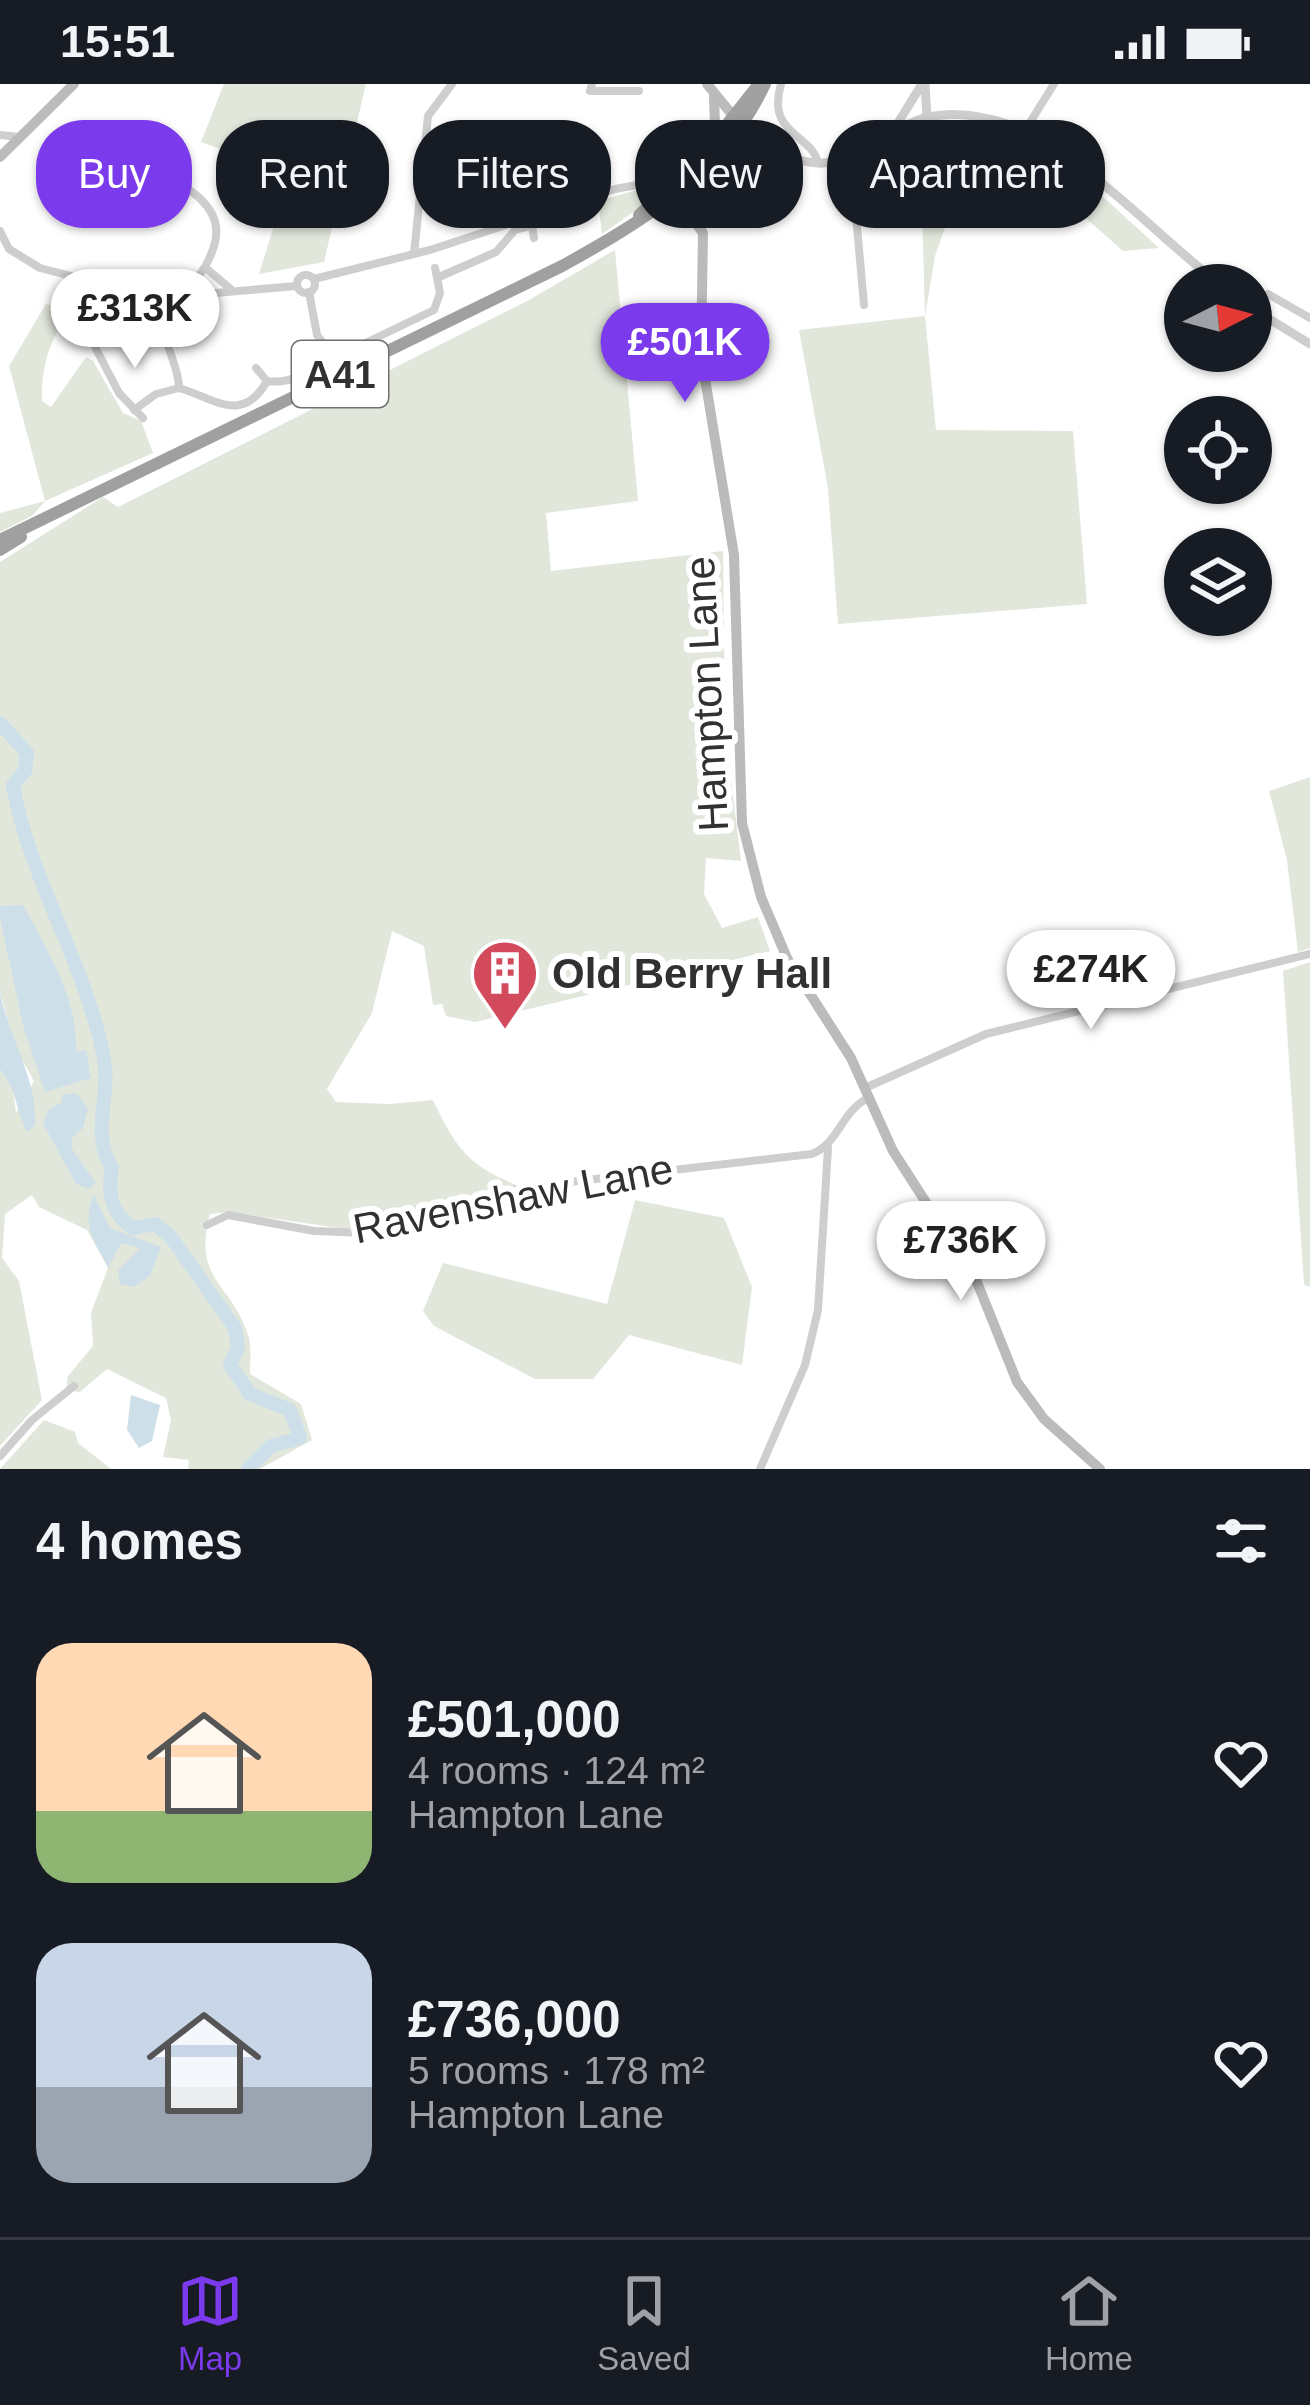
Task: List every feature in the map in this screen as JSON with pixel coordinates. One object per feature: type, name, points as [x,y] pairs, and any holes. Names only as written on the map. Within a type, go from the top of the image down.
[{"type":"highway","name":"A41","points":[[741,120],[762,84]]},
{"type":"highway","name":"A41","points":[[0,539],[600,245],[635,220]]},
{"type":"highway","name":"A41","points":[[0,550],[78,502]]},
{"type":"main road","points":[[0,157],[74,84]]},
{"type":"main road","points":[[706,84],[736,120]]},
{"type":"main road","points":[[714,96],[715,120]]},
{"type":"main road","name":"Hampton Lane","points":[[700,228],[701,354],[737,591],[742,823],[772,927],[851,1058],[893,1151],[977,1282],[1030,1403],[1100,1469]]},
{"type":"street","points":[[414,254],[428,116],[452,84]]},
{"type":"street","points":[[592,84],[590,91],[634,89]]},
{"type":"street","points":[[782,84],[779,108],[787,128],[814,149],[818,163]]},
{"type":"street","points":[[924,84],[927,118]]},
{"type":"street","points":[[900,120],[924,84]]},
{"type":"street","points":[[1032,120],[1054,84]]},
{"type":"street","points":[[922,120],[974,116],[986,120]]},
{"type":"street","points":[[0,135],[19,137]]},
{"type":"street","points":[[803,160],[827,162]]},
{"type":"street","points":[[296,286],[305,274],[314,279],[414,254],[635,185]]},
{"type":"street","points":[[1105,189],[1196,264]]},
{"type":"street","points":[[168,298],[207,269],[219,232],[209,202],[192,193]]},
{"type":"street","points":[[267,381],[292,380],[314,367],[329,350],[353,349],[434,310],[437,272],[496,252],[510,234],[537,224],[534,238]]},
{"type":"street","points":[[857,228],[864,304]]},
{"type":"street","points":[[0,231],[9,249],[40,268],[168,298],[296,286],[309,292]]},
{"type":"street","points":[[207,269],[233,291]]},
{"type":"street","points":[[314,279],[309,292],[316,335],[329,350]]},
{"type":"street","points":[[1279,300],[1285,290]]},
{"type":"street","points":[[1272,296],[1310,318]]},
{"type":"street","points":[[166,312],[164,334],[179,388]]},
{"type":"street","points":[[1272,321],[1310,344]]},
{"type":"street","points":[[100,350],[122,398],[143,418]]},
{"type":"street","points":[[256,368],[267,381]]},
{"type":"street","points":[[134,410],[156,394],[179,388],[212,404],[232,405],[255,397],[267,381]]},
{"type":"street","points":[[760,1469],[805,1365],[818,1310],[828,1148],[865,1094],[986,1034],[1310,954]]},
{"type":"street","name":"Ravenshaw Lane","points":[[207,1225],[228,1216],[314,1231],[367,1233],[416,1214],[526,1187],[812,1154],[828,1148]]},
{"type":"street","points":[[0,1456],[32,1420],[74,1387]]},
{"type":"shaded area","points":[[224,84],[366,84],[358,120],[216,120],[216,147],[201,142]]},
{"type":"shaded area","points":[[635,191],[635,211],[611,228],[611,197]]},
{"type":"shaded area","points":[[1105,198],[1159,248],[1123,251],[1097,228],[1105,228]]},
{"type":"shaded area","points":[[273,228],[332,228],[324,262],[259,274]]},
{"type":"shaded area","points":[[923,228],[945,228],[925,316]]},
{"type":"shaded area","points":[[615,250],[638,501],[546,513],[551,571],[723,551],[725,731],[741,861],[706,858],[704,894],[722,928],[758,917],[770,951],[475,1022],[446,1016],[442,1004],[433,1005],[424,946],[392,931],[372,1013],[327,1089],[336,1102],[433,1100],[449,1131],[475,1163],[519,1186],[378,1225],[346,1229],[229,1212],[210,1214],[206,1253],[248,1335],[250,1374],[301,1404],[312,1440],[260,1469],[188,1469],[189,1460],[163,1457],[171,1420],[166,1398],[107,1369],[80,1392],[66,1390],[68,1376],[93,1346],[91,1313],[108,1268],[87,1230],[39,1207],[32,1195],[5,1214],[2,1258],[19,1281],[42,1400],[0,1446],[0,1070],[12,1082],[16,1113],[34,1081],[15,1047],[0,991],[0,562],[103,497],[118,507],[529,300]]},
{"type":"shaded area","points":[[46,304],[68,311],[48,354],[42,401],[51,407],[86,357],[93,361],[123,413],[141,421],[153,453],[45,501],[9,366]]},
{"type":"shaded area","points":[[925,316],[936,430],[1073,431],[1087,604],[838,624],[828,488],[799,330]]},
{"type":"shaded area","points":[[45,501],[32,516],[0,532],[0,513]]},
{"type":"shaded area","points":[[1310,777],[1310,948],[1298,952],[1287,860],[1269,791]]},
{"type":"shaded area","points":[[23,905],[60,976],[72,1013],[76,1052],[86,1050],[91,1078],[45,1092],[24,1029],[0,918],[0,906]]},
{"type":"shaded area","points":[[1310,962],[1310,1287],[1304,1285],[1283,971]]},
{"type":"shaded area","points":[[0,991],[32,1090],[35,1125],[28,1132],[0,1070]]},
{"type":"shaded area","points":[[63,1094],[77,1094],[88,1109],[83,1128],[72,1138],[72,1149],[96,1183],[89,1189],[76,1184],[43,1123]]},
{"type":"shaded area","points":[[94,1195],[110,1228],[161,1247],[150,1276],[134,1287],[120,1284],[118,1271],[140,1248],[121,1243],[108,1268],[89,1225]]},
{"type":"shaded area","points":[[635,1200],[724,1218],[752,1287],[742,1365],[629,1335],[593,1379],[535,1379],[434,1326],[423,1311],[443,1263],[607,1304]]},
{"type":"shaded area","points":[[131,1395],[160,1405],[152,1441],[139,1448],[127,1430]]},
{"type":"shaded area","points":[[44,1420],[75,1432],[78,1443],[111,1469],[0,1469]]},
{"type":"waterway","points":[[0,723],[27,753],[25,771],[13,785],[21,820],[96,1024],[105,1073],[102,1141],[112,1168],[115,1209],[133,1228],[155,1224],[171,1237],[235,1328],[238,1348],[230,1365],[250,1394],[290,1410],[300,1438],[271,1446],[248,1469]]},
{"type":"place","name":"Old Berry Hall","points":[[505,1032]]}]
